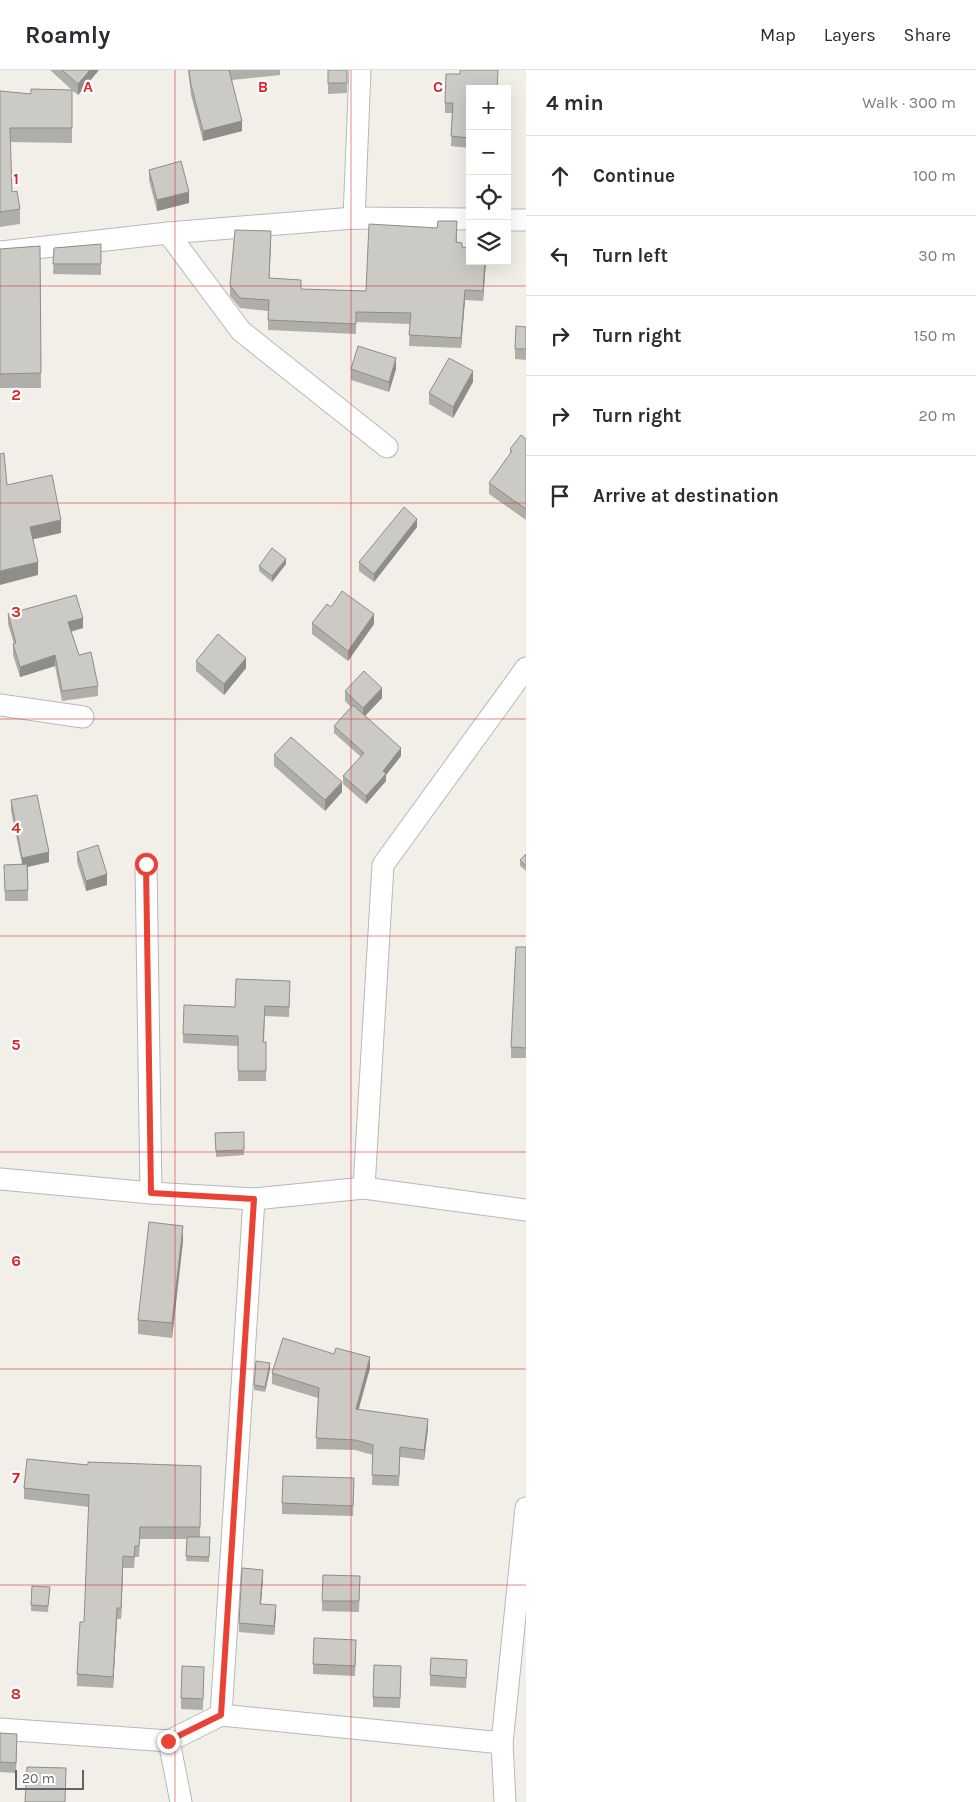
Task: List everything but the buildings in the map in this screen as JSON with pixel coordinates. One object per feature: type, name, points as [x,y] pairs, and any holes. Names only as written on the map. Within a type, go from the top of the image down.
[{"type":"street","points":[[354,218],[360,70]]},
{"type":"street","points":[[0,252],[168,233],[354,218],[466,220]]},
{"type":"street","points":[[511,220],[526,220]]},
{"type":"street","points":[[168,233],[241,330],[387,446]]},
{"type":"street","points":[[364,1188],[383,865],[526,668]]},
{"type":"street","points":[[0,705],[84,717]]},
{"type":"street","points":[[146,864],[151,1193]]},
{"type":"street","points":[[0,1179],[151,1193],[254,1199],[364,1188],[526,1210]]},
{"type":"street","points":[[221,1715],[254,1199]]},
{"type":"street","points":[[505,1802],[502,1743],[526,1508]]},
{"type":"street","points":[[0,1729],[168,1741],[221,1715],[502,1743]]},
{"type":"street","points":[[168,1741],[181,1802]]},
{"type":"route","points":[[146,864],[151,1193],[254,1199],[221,1715],[168,1741]]}]
